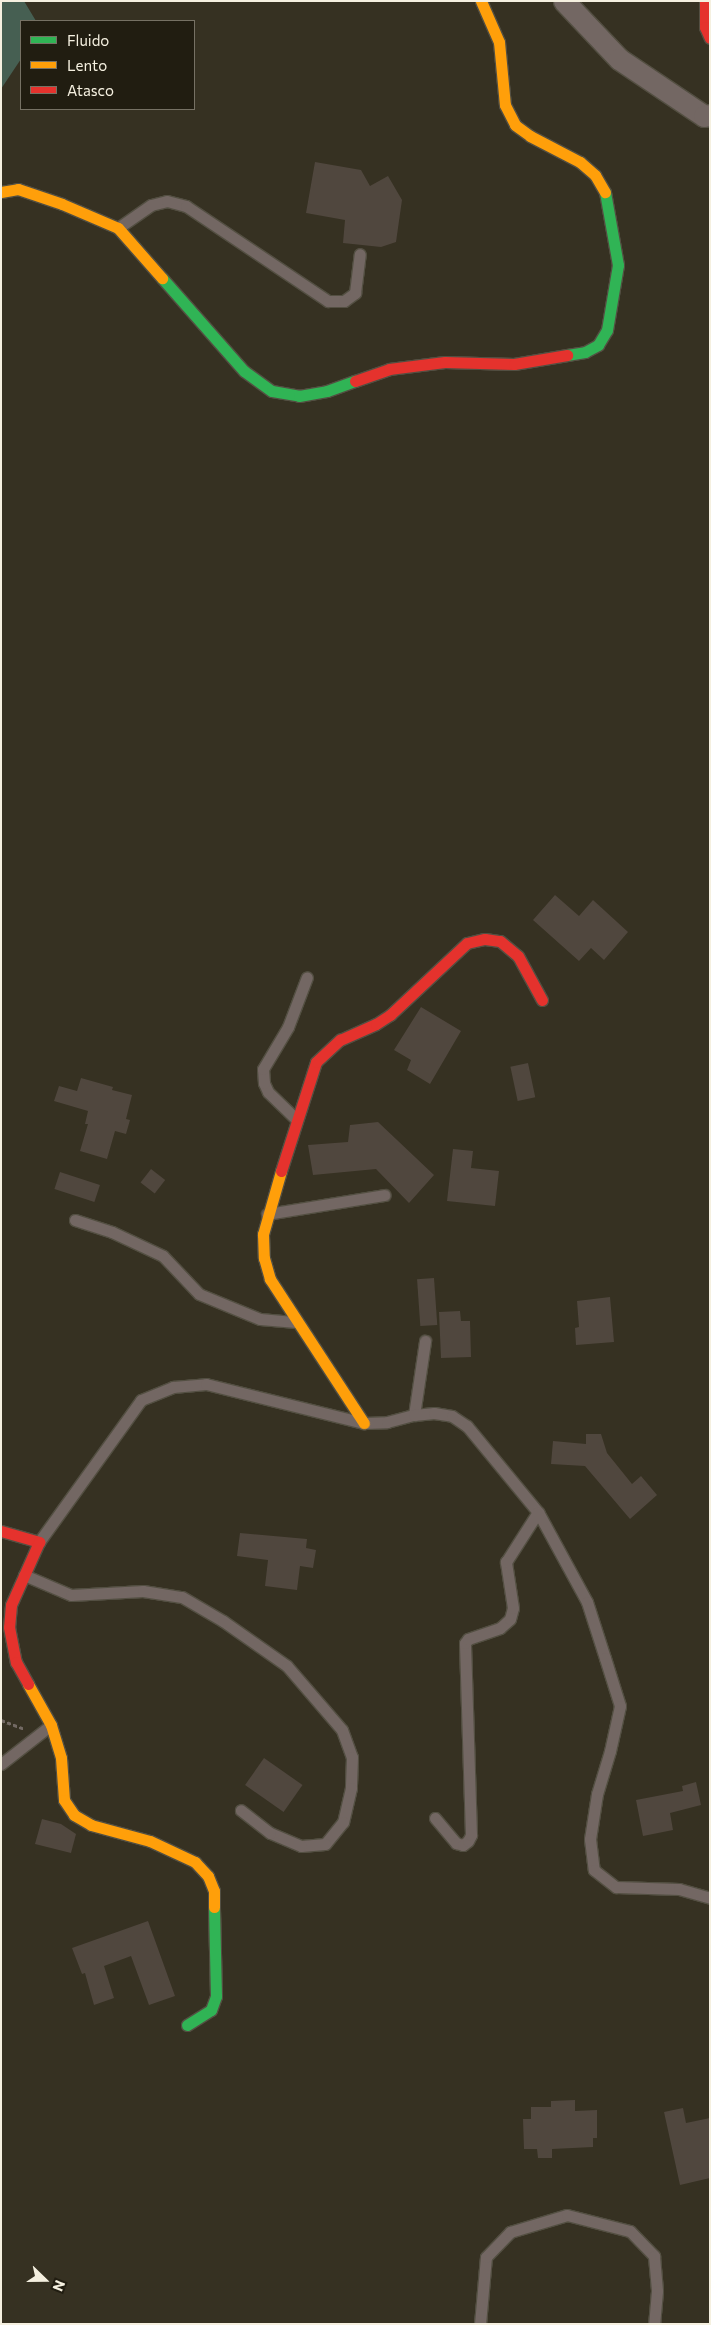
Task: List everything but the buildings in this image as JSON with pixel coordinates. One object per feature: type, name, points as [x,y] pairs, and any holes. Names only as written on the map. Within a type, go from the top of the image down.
[{"type":"street","points":[[1,192],[18,189],[62,204],[118,228],[244,371],[272,391],[299,396],[327,391],[389,369],[444,362],[514,364],[585,352],[598,345],[607,330],[611,316],[618,265],[607,196],[595,175],[580,162],[530,136],[515,125],[505,105],[499,42],[481,1]]},
{"type":"street","points":[[564,1],[620,60],[704,116],[710,116]]},
{"type":"street","points":[[705,1],[706,27],[710,38]]},
{"type":"street","points":[[364,1423],[300,1322],[270,1279],[264,1258],[263,1234],[267,1214],[316,1062],[340,1040],[376,1024],[390,1015],[467,943],[485,939],[500,941],[518,956],[542,1000]]},
{"type":"street","points":[[1,1531],[39,1542],[11,1605],[9,1627],[16,1662],[51,1725],[61,1758],[64,1800],[74,1814],[91,1825],[150,1841],[195,1862],[208,1876],[214,1891],[216,1996],[211,2010],[187,2025]]},
{"type":"lane","points":[[118,228],[151,205],[167,201],[186,206],[328,302],[344,301],[355,293],[360,254]]},
{"type":"lane","points":[[298,1121],[268,1092],[264,1083],[264,1069],[288,1027],[307,977]]},
{"type":"lane","points":[[267,1214],[384,1195]]},
{"type":"lane","points":[[75,1220],[112,1232],[163,1256],[199,1294],[260,1319],[300,1322]]},
{"type":"lane","points":[[414,1415],[425,1341]]},
{"type":"lane","points":[[39,1542],[141,1400],[173,1387],[206,1384],[364,1423],[387,1422],[414,1415],[434,1413],[452,1416],[467,1426],[538,1512],[587,1602],[620,1706],[610,1751],[597,1794],[590,1839],[594,1870],[616,1887],[679,1889],[710,1898]]},
{"type":"lane","points":[[435,1818],[456,1843],[463,1845],[468,1841],[471,1835],[465,1643],[468,1639],[500,1628],[510,1619],[513,1608],[506,1562],[538,1512]]},
{"type":"lane","points":[[24,1575],[71,1595],[143,1591],[182,1597],[224,1621],[287,1666],[342,1730],[352,1757],[351,1788],[343,1822],[325,1844],[301,1846],[270,1833],[241,1810]]},
{"type":"lane","points":[[1,1660],[16,1662]]},
{"type":"lane","points":[[1,1764],[51,1725]]},
{"type":"lane","points":[[480,2324],[486,2257],[510,2232],[567,2216],[630,2231],[654,2256],[657,2291],[654,2324]]},
{"type":"path","points":[[1,1720],[28,1731],[36,1737]]},
{"type":"green space","points":[[1,1],[24,1],[35,20],[20,20],[20,60],[1,89]]},
{"type":"traffic: fast","points":[[567,355],[585,352],[598,345],[607,330],[618,265],[605,192]]},
{"type":"traffic: fast","points":[[162,278],[244,371],[272,391],[299,396],[327,391],[355,381]]},
{"type":"traffic: fast","points":[[187,2025],[211,2010],[216,1996],[214,1907]]},
{"type":"traffic: slow","points":[[481,1],[499,42],[505,105],[515,125],[530,136],[580,162],[595,175],[605,192]]},
{"type":"traffic: slow","points":[[1,192],[18,189],[62,204],[118,228],[162,278]]},
{"type":"traffic: slow","points":[[281,1171],[263,1234],[264,1258],[270,1279],[364,1423]]},
{"type":"traffic: slow","points":[[28,1684],[51,1725],[61,1758],[64,1800],[74,1815],[91,1825],[150,1841],[195,1862],[208,1876],[214,1891],[214,1907]]},
{"type":"traffic: jam","points":[[705,1],[705,27],[710,38]]},
{"type":"traffic: jam","points":[[355,381],[389,369],[445,362],[514,364],[567,355]]},
{"type":"traffic: jam","points":[[281,1171],[316,1062],[340,1040],[376,1024],[390,1015],[467,943],[485,939],[500,941],[518,956],[542,1000]]},
{"type":"traffic: jam","points":[[1,1531],[39,1542],[11,1605],[9,1627],[16,1662],[28,1684]]}]
